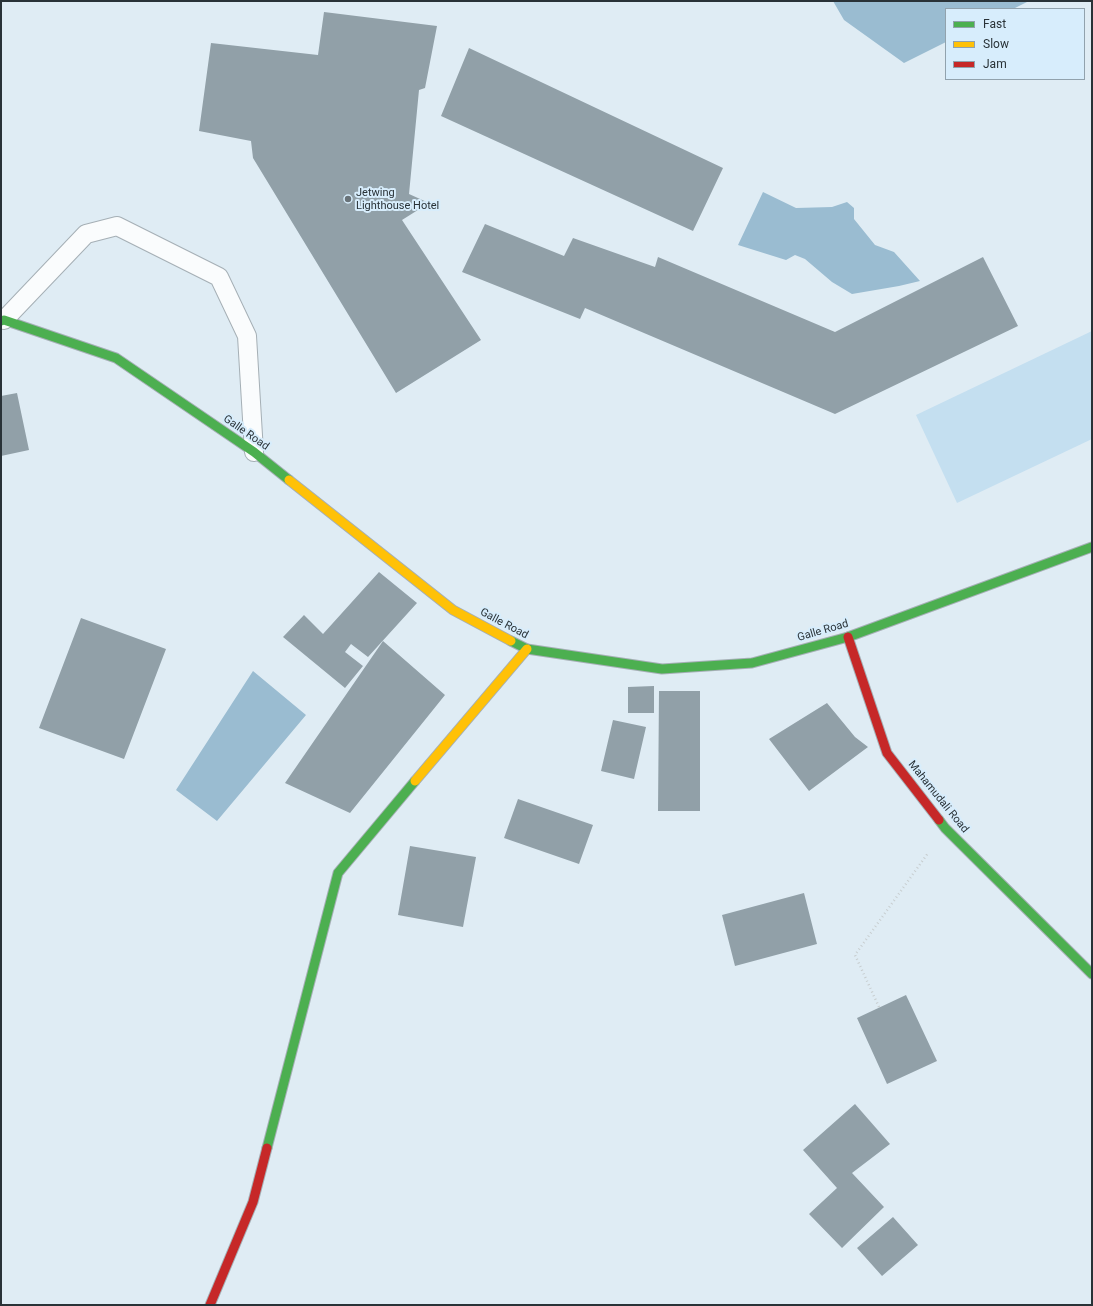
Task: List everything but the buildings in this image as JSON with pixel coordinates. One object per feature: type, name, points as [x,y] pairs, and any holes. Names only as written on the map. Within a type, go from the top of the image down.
[{"type":"main road","name":"Galle Road","points":[[3,320],[116,358],[254,452],[453,610],[527,649],[662,669],[752,663],[848,637],[1092,547]]},
{"type":"main road","name":"Mahamudali Road","points":[[848,637],[887,753],[946,828],[1092,974]]},
{"type":"main road","points":[[210,1305],[253,1202],[338,873],[527,649]]},
{"type":"lane","points":[[3,320],[86,234],[117,226],[219,277],[247,336],[254,452]]},
{"type":"path","points":[[879,1007],[855,955],[946,828]]},
{"type":"shaded area","points":[[833,1],[1029,1],[1015,8],[945,8],[945,42],[904,63],[844,20]]},
{"type":"shaded area","points":[[763,192],[796,208],[832,207],[847,202],[854,208],[854,219],[875,245],[894,252],[920,281],[852,294],[832,282],[805,259],[795,255],[786,260],[738,245]]},
{"type":"shaded area","points":[[1092,331],[1092,439],[957,503],[916,415]]},
{"type":"shaded area","points":[[253,671],[306,715],[217,821],[176,790]]},
{"type":"traffic: fast","points":[[1,321],[4,320],[116,358],[254,452],[289,480]]},
{"type":"traffic: fast","points":[[511,641],[527,649],[662,669],[752,663],[848,637],[1092,547]]},
{"type":"traffic: fast","points":[[267,1148],[338,873],[415,781]]},
{"type":"traffic: fast","points":[[939,820],[945,828],[1092,974]]},
{"type":"traffic: slow","points":[[289,480],[453,610],[511,641]]},
{"type":"traffic: slow","points":[[415,781],[527,649]]},
{"type":"traffic: jam","points":[[848,637],[887,753],[939,820]]},
{"type":"traffic: jam","points":[[210,1305],[253,1202],[267,1148]]},
{"type":"place","name":"Jetwing Lighthouse Hotel","points":[[348,199]]}]
